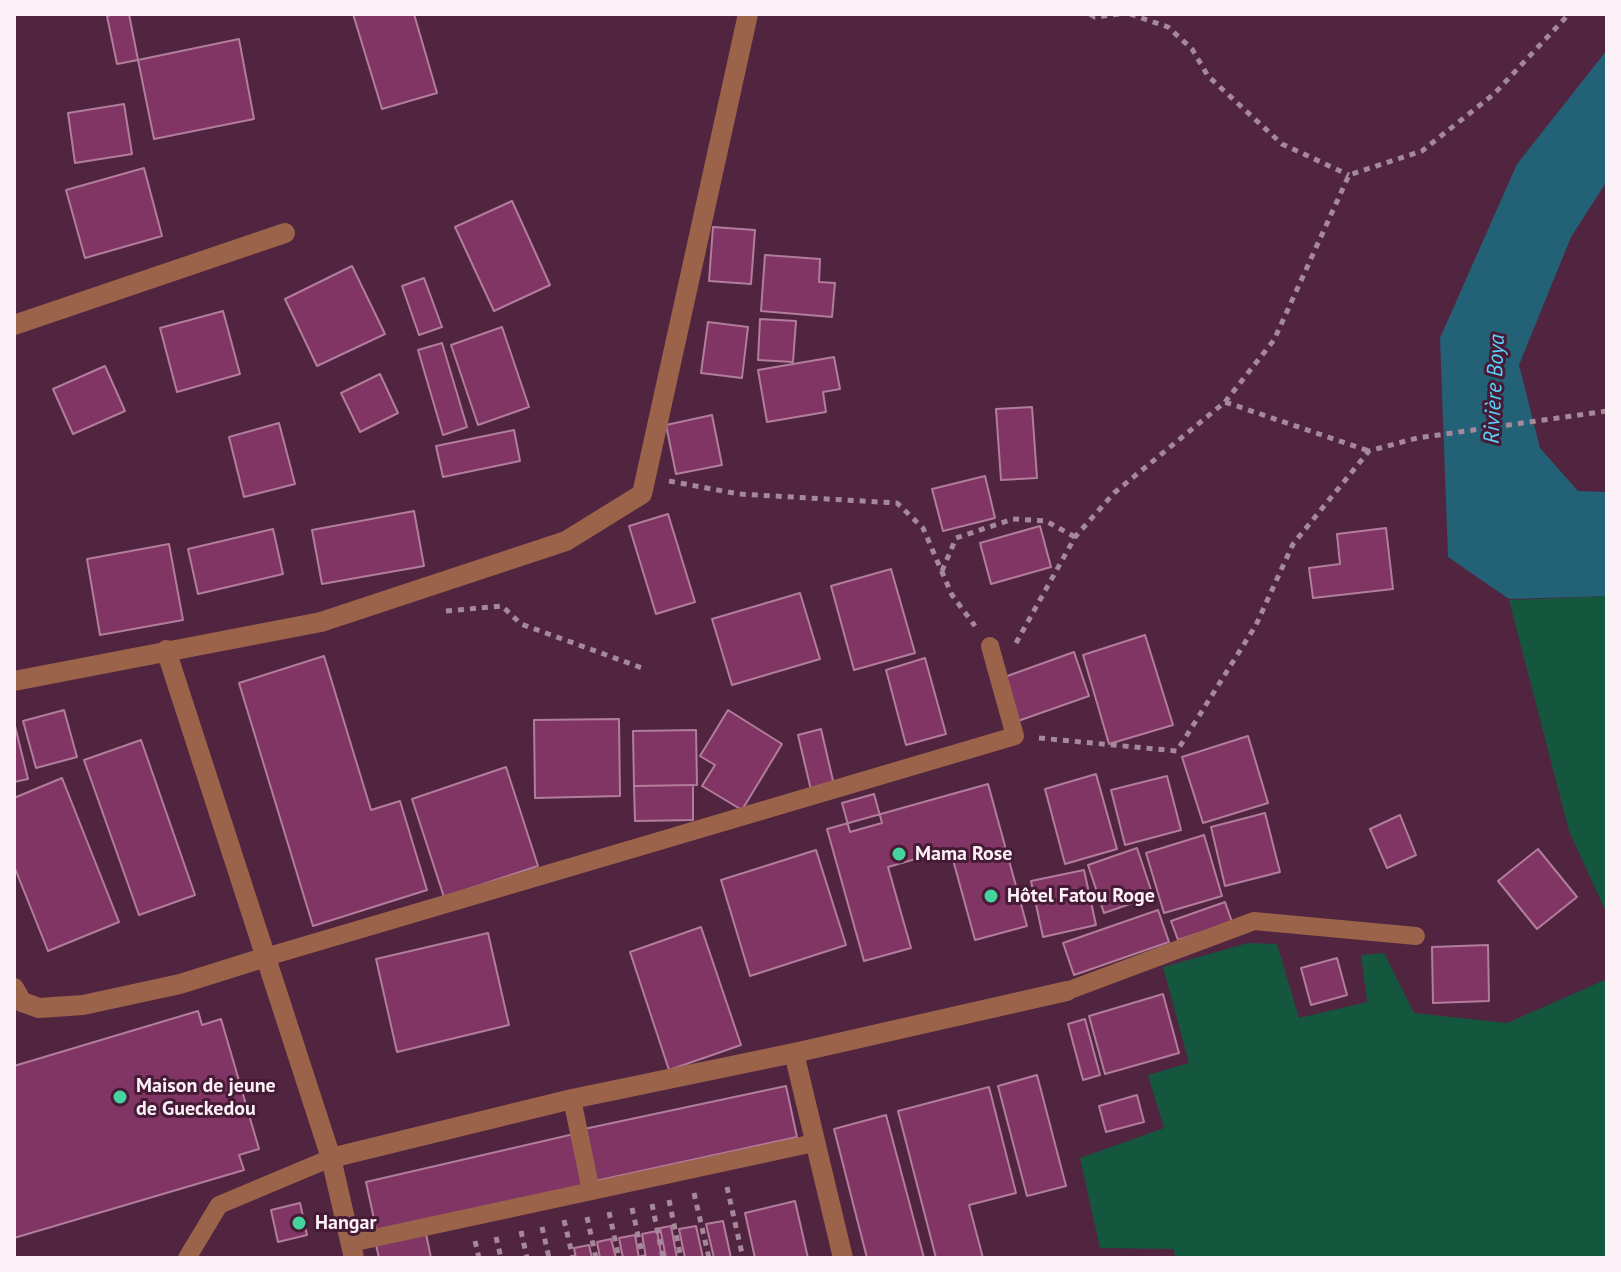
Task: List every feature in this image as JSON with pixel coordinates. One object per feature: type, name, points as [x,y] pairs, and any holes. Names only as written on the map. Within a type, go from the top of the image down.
[{"type":"street","points":[[14,681],[321,622],[566,541],[642,494],[748,14]]},
{"type":"street","points":[[14,325],[285,233]]},
{"type":"street","points":[[166,650],[331,1158],[352,1250]]},
{"type":"street","points":[[14,988],[22,1002],[39,1008],[83,1005],[180,984],[266,957]]},
{"type":"street","points":[[331,1158],[572,1099],[1067,991]]},
{"type":"street","points":[[794,1053],[843,1258]]},
{"type":"lane","points":[[266,957],[1015,736],[990,646]]},
{"type":"lane","points":[[1067,991],[1254,921],[1416,936]]},
{"type":"lane","points":[[572,1099],[592,1190]]},
{"type":"lane","points":[[352,1250],[592,1190],[814,1143]]},
{"type":"lane","points":[[187,1258],[219,1205],[331,1158]]},
{"type":"path","points":[[1090,14],[1095,17],[1119,14]]},
{"type":"path","points":[[1130,14],[1168,27],[1192,49],[1208,76],[1282,144],[1349,175],[1422,151],[1494,94],[1569,14]]},
{"type":"path","points":[[645,477],[739,494],[897,503],[923,528],[952,595],[990,646],[1012,649],[1075,537],[1114,493],[1225,402],[1274,340],[1349,175]]},
{"type":"path","points":[[1225,402],[1369,451],[1417,438],[1607,411]]},
{"type":"path","points":[[1015,736],[1177,751],[1256,625],[1293,544],[1369,451]]},
{"type":"path","points":[[942,571],[956,538],[1013,519],[1046,521],[1075,537]]},
{"type":"path","points":[[442,611],[502,606],[521,624],[645,669]]},
{"type":"path","points":[[722,1162],[743,1258]]},
{"type":"path","points":[[689,1170],[709,1258]]},
{"type":"path","points":[[655,1177],[663,1258]]},
{"type":"path","points":[[655,1177],[681,1258]]},
{"type":"path","points":[[627,1183],[643,1258]]},
{"type":"path","points":[[592,1190],[596,1258]]},
{"type":"path","points":[[592,1190],[619,1258]]},
{"type":"path","points":[[559,1198],[573,1258]]},
{"type":"green space","points":[[1607,596],[1607,914],[1569,831],[1509,600]]},
{"type":"green space","points":[[1248,943],[1277,944],[1299,1018],[1367,1002],[1361,955],[1384,953],[1414,1013],[1507,1023],[1607,979],[1607,1258],[1176,1258],[1173,1249],[1100,1248],[1080,1158],[1164,1128],[1148,1075],[1189,1063],[1163,967]]},
{"type":"water","name":"Rivière Boya","points":[[1607,50],[1607,181],[1571,237],[1519,365],[1540,448],[1578,491],[1607,492],[1607,596],[1509,599],[1448,557],[1440,338],[1517,164]]},
{"type":"building","points":[[129,14],[138,60],[117,64],[107,16]]},
{"type":"building","points":[[353,14],[414,14],[437,93],[382,109]]},
{"type":"building","points":[[239,39],[254,119],[154,139],[138,60]]},
{"type":"building","points":[[124,104],[132,154],[75,163],[68,113]]},
{"type":"building","points":[[144,168],[162,236],[85,258],[66,190]]},
{"type":"building","points":[[512,201],[550,285],[494,311],[455,227]]},
{"type":"building","points":[[713,227],[755,230],[751,284],[709,281]]},
{"type":"building","points":[[765,255],[820,259],[819,282],[835,283],[832,317],[761,311]]},
{"type":"building","points":[[352,266],[385,334],[317,366],[285,299]]},
{"type":"building","points":[[424,278],[442,327],[419,335],[402,286]]},
{"type":"building","points":[[223,311],[240,374],[177,392],[160,328]]},
{"type":"building","points":[[760,319],[796,321],[793,362],[758,360]]},
{"type":"building","points":[[708,322],[748,327],[742,378],[701,373]]},
{"type":"building","points":[[502,327],[529,407],[478,425],[451,345]]},
{"type":"building","points":[[442,343],[467,427],[443,435],[418,350]]},
{"type":"building","points":[[834,357],[840,389],[823,392],[826,412],[767,422],[758,370]]},
{"type":"building","points":[[105,366],[125,411],[73,434],[53,389]]},
{"type":"building","points":[[380,374],[398,413],[360,432],[341,393]]},
{"type":"building","points":[[1032,407],[1037,478],[1001,480],[996,409]]},
{"type":"building","points":[[712,415],[722,465],[676,474],[666,425]]},
{"type":"building","points":[[279,423],[295,484],[244,497],[229,437]]},
{"type":"building","points":[[514,430],[520,461],[443,477],[436,446]]},
{"type":"building","points":[[985,476],[995,518],[943,531],[932,489]]},
{"type":"building","points":[[414,511],[424,566],[322,584],[312,530]]},
{"type":"building","points":[[668,514],[695,602],[656,614],[629,526]]},
{"type":"building","points":[[1040,526],[1051,567],[991,584],[980,543]]},
{"type":"building","points":[[1386,528],[1393,589],[1313,598],[1309,568],[1340,564],[1337,534]]},
{"type":"building","points":[[273,529],[283,574],[198,594],[188,549]]},
{"type":"building","points":[[169,544],[183,620],[100,635],[87,559]]},
{"type":"building","points":[[891,569],[915,653],[854,670],[831,586]]},
{"type":"building","points":[[800,593],[820,659],[732,685],[712,619]]},
{"type":"building","points":[[1145,635],[1173,725],[1109,744],[1083,655]]},
{"type":"building","points":[[1074,652],[1089,696],[1015,722],[999,679]]},
{"type":"building","points":[[324,656],[371,810],[400,801],[427,890],[313,926],[239,683]]},
{"type":"building","points":[[925,658],[946,734],[906,745],[886,670]]},
{"type":"building","points":[[64,710],[77,757],[36,768],[23,721]]},
{"type":"building","points":[[728,710],[782,744],[742,810],[702,786],[715,765],[700,756]]},
{"type":"building","points":[[619,719],[620,796],[535,798],[534,720]]},
{"type":"building","points":[[14,727],[28,779],[14,782]]},
{"type":"building","points":[[821,729],[834,785],[811,790],[798,735]]},
{"type":"building","points":[[696,730],[697,785],[634,786],[633,731]]},
{"type":"building","points":[[1248,736],[1268,803],[1203,823],[1182,757]]},
{"type":"building","points":[[141,740],[195,895],[139,915],[84,760]]},
{"type":"building","points":[[506,767],[538,866],[444,897],[412,799]]},
{"type":"building","points":[[1096,774],[1117,849],[1065,864],[1045,789]]},
{"type":"building","points":[[1167,776],[1181,830],[1125,845],[1111,790]]},
{"type":"building","points":[[62,778],[119,922],[48,951],[14,866],[14,798]]},
{"type":"building","name":"Hôtel Fatou Roge","points":[[988,784],[1027,926],[975,940],[950,849],[888,867],[911,948],[864,961],[827,829]]},
{"type":"building","points":[[693,785],[693,820],[635,821],[634,786]]},
{"type":"building","points":[[874,794],[882,823],[850,832],[842,803]]},
{"type":"building","points":[[1265,813],[1280,872],[1225,886],[1211,827]]},
{"type":"building","points":[[1400,815],[1416,855],[1387,868],[1370,829]]},
{"type":"building","points":[[1204,835],[1222,896],[1164,913],[1146,853]]},
{"type":"building","points":[[1137,848],[1153,896],[1104,913],[1088,865]]},
{"type":"building","points":[[1538,849],[1577,897],[1537,929],[1498,881]]},
{"type":"building","points":[[816,850],[846,945],[750,976],[721,880]]},
{"type":"building","points":[[1084,870],[1096,925],[1043,937],[1031,881]]},
{"type":"building","points":[[1225,902],[1232,922],[1178,940],[1171,921]]},
{"type":"building","points":[[1158,910],[1169,942],[1074,975],[1063,943]]},
{"type":"building","points":[[701,927],[741,1045],[669,1070],[630,952]]},
{"type":"building","points":[[488,933],[509,1025],[397,1052],[376,959]]},
{"type":"building","points":[[1488,945],[1489,1001],[1433,1003],[1432,947]]},
{"type":"building","points":[[1337,958],[1347,995],[1311,1005],[1301,968]]},
{"type":"building","points":[[1163,994],[1179,1053],[1105,1074],[1089,1016]]},
{"type":"building","points":[[198,1011],[202,1025],[221,1019],[259,1149],[239,1155],[244,1170],[14,1238],[14,1066]]},
{"type":"building","points":[[1085,1019],[1100,1075],[1083,1080],[1068,1024]]},
{"type":"building","points":[[1037,1075],[1066,1186],[1027,1196],[998,1086]]},
{"type":"building","points":[[786,1086],[797,1137],[595,1181],[584,1129]]},
{"type":"building","points":[[989,1087],[1016,1193],[969,1205],[983,1258],[936,1258],[898,1111]]},
{"type":"building","points":[[1137,1095],[1144,1122],[1106,1132],[1099,1106]]},
{"type":"building","points":[[886,1115],[924,1258],[867,1258],[834,1129]]},
{"type":"building","points":[[574,1134],[585,1185],[377,1233],[366,1182]]},
{"type":"building","points":[[795,1201],[808,1258],[755,1258],[745,1213]]},
{"type":"building","points":[[300,1203],[307,1235],[278,1242],[271,1210]]},
{"type":"building","points":[[723,1221],[731,1258],[714,1258],[706,1224]]},
{"type":"building","points":[[671,1226],[677,1258],[666,1258],[660,1228]]},
{"type":"building","points":[[696,1226],[703,1258],[685,1258],[679,1229]]},
{"type":"building","points":[[425,1229],[431,1258],[379,1258],[375,1240]]},
{"type":"building","points":[[657,1231],[662,1258],[646,1258],[642,1234]]},
{"type":"building","points":[[635,1235],[639,1258],[623,1258],[619,1238]]},
{"type":"building","points":[[611,1239],[616,1258],[600,1258],[597,1242]]},
{"type":"building","points":[[589,1245],[592,1258],[576,1258],[574,1248]]},
{"type":"place","name":"Mama Rose","points":[[899,854]]},
{"type":"place","name":"Hôtel Fatou Roge","points":[[991,896]]},
{"type":"place","name":"Maison de jeune de Gueckedou","points":[[120,1097]]},
{"type":"place","name":"Hangar","points":[[299,1223]]}]
